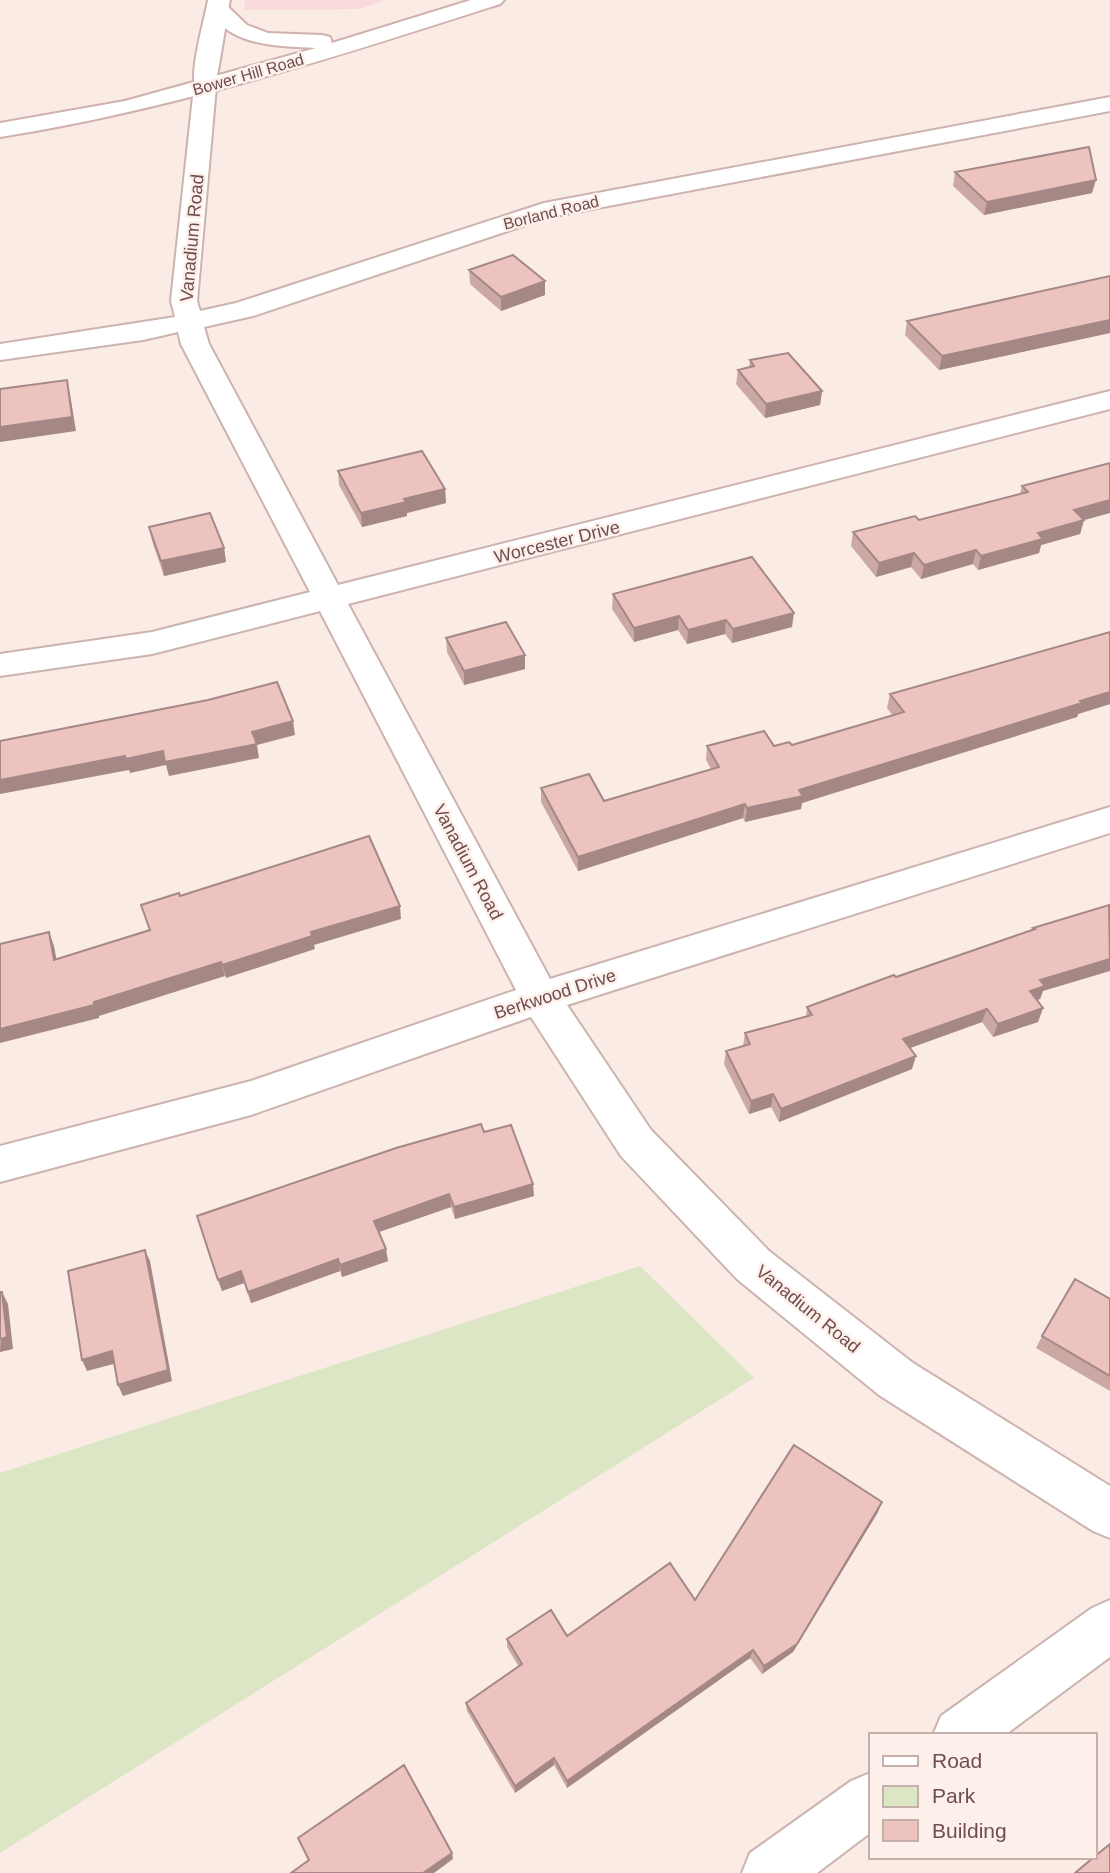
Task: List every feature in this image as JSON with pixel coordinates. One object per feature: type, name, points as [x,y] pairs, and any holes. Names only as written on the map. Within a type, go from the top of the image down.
[{"type":"street","name":"Bower Hill Road","points":[[0,130],[53,123],[205,87],[493,0]]},
{"type":"street","points":[[219,5],[239,30],[266,39],[305,43],[359,41]]},
{"type":"street","name":"Vanadium Road","points":[[219,5],[206,66],[184,301],[195,344],[540,998],[636,1143],[753,1265],[896,1379],[1110,1514]]},
{"type":"street","name":"Borland Road","points":[[0,352],[143,332],[243,310],[544,211],[756,168],[1110,104]]},
{"type":"street","name":"Worcester Drive","points":[[0,665],[152,643],[1110,400]]},
{"type":"street","name":"Berkwood Drive","points":[[0,1164],[251,1098],[540,998],[1110,820]]},
{"type":"street","points":[[963,1733],[1110,1626]]},
{"type":"street","points":[[770,1873],[869,1801]]},
{"type":"shaded area","points":[[245,0],[386,0],[359,9],[244,10]]},
{"type":"green space","points":[[640,1266],[754,1378],[0,1853],[0,1473]]},
{"type":"building","points":[[1089,147],[1096,180],[987,202],[955,172]]},
{"type":"building","points":[[513,255],[545,281],[501,297],[469,270]]},
{"type":"building","points":[[1110,276],[1110,320],[942,356],[907,321]]},
{"type":"building","points":[[788,353],[822,391],[766,404],[738,370],[754,366],[750,360]]},
{"type":"building","points":[[67,380],[72,417],[0,427],[0,389]]},
{"type":"building","points":[[422,451],[445,489],[361,513],[338,471]]},
{"type":"building","points":[[1110,463],[1110,500],[1074,510],[1084,520],[1038,533],[1043,539],[981,556],[976,550],[924,565],[914,553],[879,563],[853,532],[915,516],[919,520],[1028,492],[1022,486]]},
{"type":"building","points":[[210,513],[224,548],[161,561],[149,527]]},
{"type":"building","points":[[752,557],[794,613],[733,629],[726,620],[688,630],[679,616],[634,628],[613,594]]},
{"type":"building","points":[[506,622],[525,655],[464,671],[446,638]]},
{"type":"building","points":[[1110,632],[1110,692],[799,790],[803,796],[747,808],[745,804],[578,857],[541,788],[589,774],[604,801],[719,767],[707,746],[764,731],[774,746],[789,742],[792,745],[904,712],[890,694]]},
{"type":"building","points":[[277,682],[293,721],[252,732],[257,744],[165,762],[163,751],[126,759],[125,756],[0,780],[0,741],[208,700]]},
{"type":"building","points":[[369,836],[400,906],[311,932],[312,936],[222,965],[221,962],[94,1002],[94,1005],[0,1029],[0,944],[49,932],[54,960],[150,930],[141,905],[179,893],[180,896]]},
{"type":"building","points":[[1109,905],[1110,959],[1040,980],[1045,986],[1030,991],[1043,1008],[998,1024],[987,1009],[903,1039],[916,1056],[781,1109],[773,1094],[751,1101],[726,1051],[750,1044],[745,1033],[812,1015],[807,1007],[894,975],[896,977],[1035,929],[1033,928]]},
{"type":"building","points":[[481,1124],[484,1132],[511,1125],[533,1184],[454,1207],[449,1194],[374,1221],[386,1249],[340,1265],[338,1259],[248,1292],[241,1271],[218,1280],[197,1216],[396,1148]]},
{"type":"building","points":[[145,1250],[168,1370],[118,1385],[112,1351],[82,1360],[68,1271]]},
{"type":"building","points":[[1075,1279],[1110,1299],[1110,1376],[1042,1336]]},
{"type":"building","points":[[0,1292],[7,1337],[0,1339]]},
{"type":"building","points":[[794,1445],[882,1502],[797,1644],[764,1666],[753,1650],[567,1781],[554,1758],[515,1786],[466,1703],[522,1664],[507,1639],[551,1610],[567,1636],[670,1563],[695,1600]]},
{"type":"building","points":[[404,1765],[452,1853],[423,1873],[291,1873],[309,1860],[298,1838]]},
{"type":"building","points":[[1110,1844],[1110,1873],[1075,1873],[1092,1859],[1096,1859],[1096,1855]]}]
